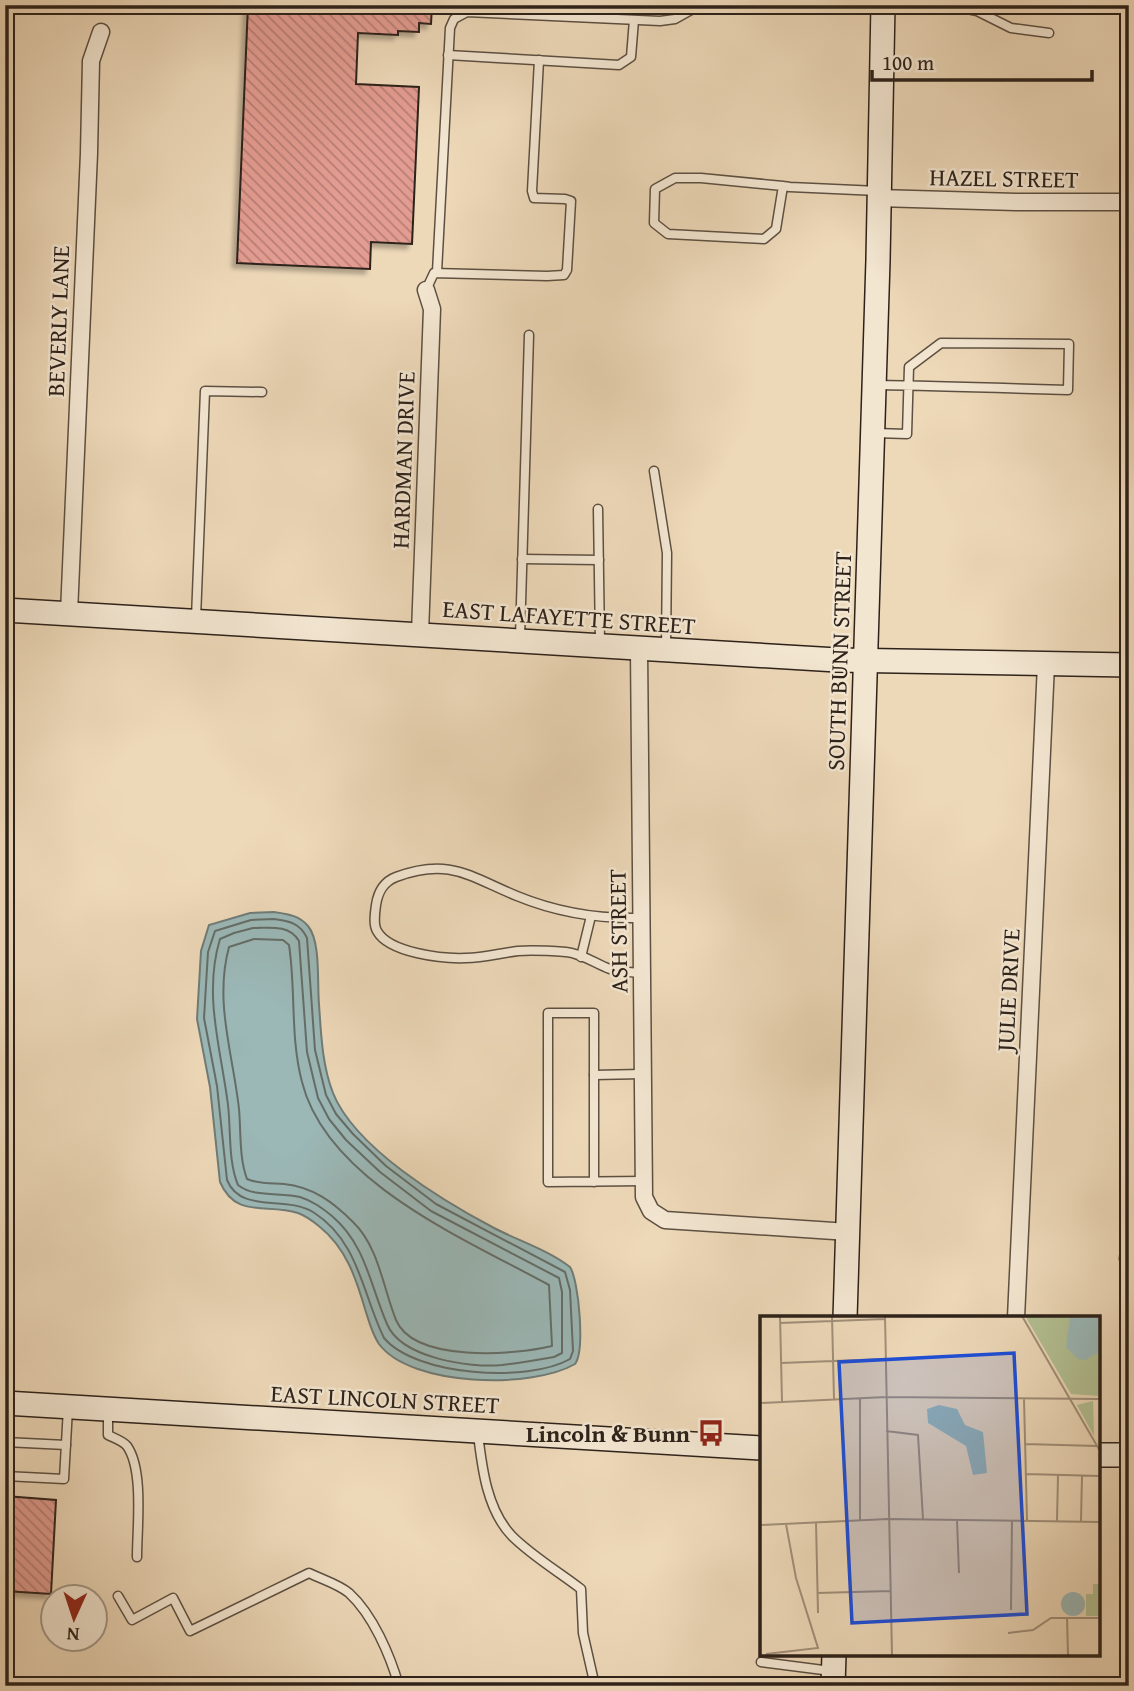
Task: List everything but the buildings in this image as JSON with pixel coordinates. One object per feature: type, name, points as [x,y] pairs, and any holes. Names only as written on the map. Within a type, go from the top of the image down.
[{"type":"street","name":"SOUTH BUNN STREET","points":[[845,1316],[883,5]]},
{"type":"street","name":"BEVERLY LANE","points":[[69,613],[91,61],[101,32]]},
{"type":"street","name":"HAZEL STREET","points":[[878,195],[1016,202],[1129,202]]},
{"type":"street","name":"HARDMAN DRIVE","points":[[419,634],[432,309],[426,290]]},
{"type":"street","name":"EAST LAFAYETTE STREET","points":[[5,610],[866,662],[1129,664]]},
{"type":"street","name":"ASH STREET","points":[[639,649],[644,1197],[651,1212],[665,1220],[849,1232]]},
{"type":"street","name":"JULIE DRIVE","points":[[1016,1316],[1046,664]]},
{"type":"street","name":"EAST LINCOLN STREET","points":[[5,1403],[760,1448]]},
{"type":"street","points":[[1099,1455],[1129,1455]]},
{"type":"lane","points":[[437,272],[448,55],[450,27],[454,19],[467,12],[660,21],[676,19],[700,5]]},
{"type":"lane","points":[[949,5],[976,11],[1011,28],[1049,33]]},
{"type":"lane","points":[[448,55],[619,65],[631,57],[634,20]]},
{"type":"lane","points":[[426,290],[434,272],[547,276],[564,275],[567,271],[571,201],[565,198],[534,198],[532,191],[539,60]]},
{"type":"lane","points":[[783,186],[775,229],[764,239],[668,234],[654,223],[655,189],[675,178],[701,178],[878,195]]},
{"type":"lane","points":[[520,640],[529,335]]},
{"type":"lane","points":[[872,433],[907,434],[908,386],[909,367],[940,343],[1069,344],[1068,390],[908,386],[874,385]]},
{"type":"lane","points":[[196,620],[205,391],[262,392]]},
{"type":"lane","points":[[654,471],[667,553],[666,650]]},
{"type":"lane","points":[[598,509],[600,646]]},
{"type":"lane","points":[[522,559],[599,559]]},
{"type":"lane","points":[[641,918],[591,916],[517,896],[478,877],[442,868],[394,878],[383,886],[374,915],[377,932],[394,946],[425,955],[468,958],[520,951],[570,952],[614,970],[642,972]]},
{"type":"lane","points":[[581,957],[591,916]]},
{"type":"lane","points":[[594,1182],[594,1013],[548,1013],[548,1182],[594,1182],[643,1181]]},
{"type":"lane","points":[[594,1075],[642,1074]]},
{"type":"lane","points":[[1124,1259],[1129,1211]]},
{"type":"lane","points":[[5,1476],[64,1479],[68,1406]]},
{"type":"lane","points":[[108,1409],[108,1435],[126,1444],[134,1462],[138,1494],[137,1557]]},
{"type":"lane","points":[[477,1431],[491,1501],[511,1535],[581,1589],[583,1633],[595,1686]]},
{"type":"lane","points":[[5,1442],[66,1445]]},
{"type":"lane","points":[[118,1596],[132,1620],[173,1598],[190,1631],[309,1573],[348,1592],[366,1614],[385,1650],[398,1686]]},
{"type":"lane","points":[[761,1662],[834,1670]]},
{"type":"water","points":[[274,912],[301,919],[312,933],[317,952],[324,1060],[333,1093],[344,1113],[360,1134],[380,1153],[426,1188],[473,1217],[570,1267],[580,1316],[580,1345],[575,1364],[556,1372],[503,1380],[473,1380],[417,1369],[395,1358],[379,1344],[349,1264],[329,1235],[298,1213],[253,1208],[234,1201],[227,1194],[220,1182],[210,1087],[197,1019],[201,951],[209,925],[250,913]]},
{"type":"place","name":"Lincoln & Bunn","points":[[711,1433]]}]
